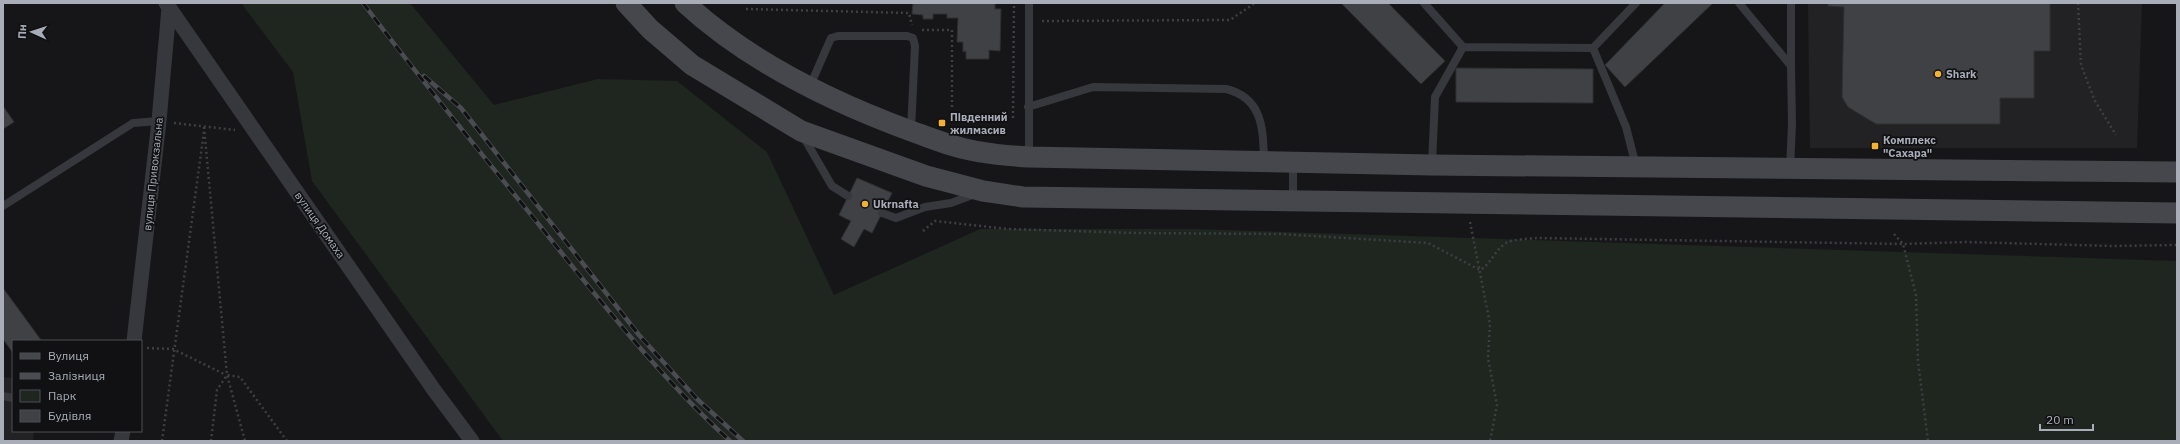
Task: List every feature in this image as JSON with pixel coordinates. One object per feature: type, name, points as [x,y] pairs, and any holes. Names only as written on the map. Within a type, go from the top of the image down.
[{"type":"street","points":[[626,3],[650,29],[692,65],[801,132],[926,176],[983,191],[1023,197],[1293,199],[2177,212]]},
{"type":"street","points":[[685,3],[697,14],[777,69],[810,86],[874,117],[942,142],[980,152],[1029,157],[1264,160],[1432,165],[2177,172]]},
{"type":"street","name":"вулиця Привокзальна","points":[[134,340],[159,120],[168,5]]},
{"type":"street","name":"вулиця Домаха","points":[[168,5],[430,384],[471,440]]},
{"type":"lane","points":[[1029,3],[1029,157]]},
{"type":"lane","points":[[1424,3],[1463,47],[1593,48],[1636,3]]},
{"type":"lane","points":[[1739,3],[1790,66]]},
{"type":"lane","points":[[1790,168],[1792,124],[1790,66],[1791,3]]},
{"type":"lane","points":[[810,86],[831,38],[838,36],[907,36],[913,38],[915,46],[911,131]]},
{"type":"lane","points":[[1432,165],[1436,97],[1463,47]]},
{"type":"lane","points":[[1593,48],[1626,127],[1636,167]]},
{"type":"lane","points":[[1028,107],[1093,87],[1226,89],[1236,91],[1253,105],[1260,117],[1263,135],[1264,160]]},
{"type":"lane","points":[[3,206],[133,123],[159,120]]},
{"type":"lane","points":[[801,132],[832,186],[848,196]]},
{"type":"lane","points":[[1293,162],[1293,199]]},
{"type":"lane","points":[[882,213],[896,218],[926,207],[951,203],[983,191]]},
{"type":"path","points":[[1014,3],[1014,118]]},
{"type":"path","points":[[1029,21],[1230,20],[1255,3]]},
{"type":"path","points":[[2078,3],[2081,65],[2095,101],[2116,135]]},
{"type":"path","points":[[159,120],[204,127],[255,132]]},
{"type":"path","points":[[162,441],[173,349],[204,127]]},
{"type":"path","points":[[204,127],[227,375],[246,441]]},
{"type":"path","points":[[1466,202],[1490,324],[1488,358],[1497,405],[1490,441]]},
{"type":"path","points":[[923,232],[935,221],[1008,229],[1136,233],[1280,234],[1389,240],[1428,243],[1480,270]]},
{"type":"path","points":[[1894,234],[1903,244],[1916,295],[1918,361],[1928,441]]},
{"type":"path","points":[[1480,270],[1486,267],[1494,254],[1507,242],[1537,238],[1903,244],[1966,242],[2113,246],[2177,245]]},
{"type":"path","points":[[142,348],[173,349],[227,375],[240,377],[287,441]]},
{"type":"path","points":[[211,441],[217,390],[227,375]]},
{"type":"shaded area","points":[[1808,3],[2142,3],[2137,148],[1810,148]]},
{"type":"shaded area","points":[[3,377],[12,378],[12,432],[34,432],[33,441],[3,441]]},
{"type":"green space","points":[[241,3],[410,3],[494,105],[598,79],[677,81],[767,152],[834,295],[980,229],[1194,229],[2177,261],[2177,441],[503,441],[312,181],[293,72]]},
{"type":"building","points":[[913,3],[995,3],[995,9],[1001,9],[1000,51],[989,50],[989,59],[966,59],[966,51],[963,52],[963,42],[957,42],[958,18],[947,18],[947,14],[933,14],[933,19],[923,19],[923,15],[912,14]]},
{"type":"building","points":[[1341,3],[1388,3],[1445,61],[1421,84]]},
{"type":"building","points":[[1665,3],[1713,3],[1625,87],[1605,65]]},
{"type":"building","name":"Shark","points":[[1828,3],[2050,3],[2050,51],[2034,51],[2034,98],[2000,98],[2000,124],[1876,124],[1848,107],[1842,97],[1844,7],[1828,6]]},
{"type":"building","points":[[1456,68],[1593,69],[1593,103],[1456,102]]},
{"type":"building","points":[[3,106],[14,122],[3,129]]},
{"type":"building","name":"Ukrnafta","points":[[857,178],[892,193],[872,233],[864,229],[854,247],[841,239],[851,221],[839,215]]},
{"type":"building","points":[[3,288],[41,340],[12,340],[12,352],[3,339]]},
{"type":"railway","points":[[363,3],[406,60],[608,310],[679,391],[730,441]]},
{"type":"railway","points":[[424,76],[461,108],[639,335],[696,398],[743,441]]},
{"type":"place","name":"Shark","points":[[1938,74]]},
{"type":"place","name":"Південний жилмасив","points":[[942,123]]},
{"type":"place","name":"Комплекс \"Сахара\"","points":[[1875,146]]},
{"type":"place","name":"Ukrnafta","points":[[865,204]]}]
